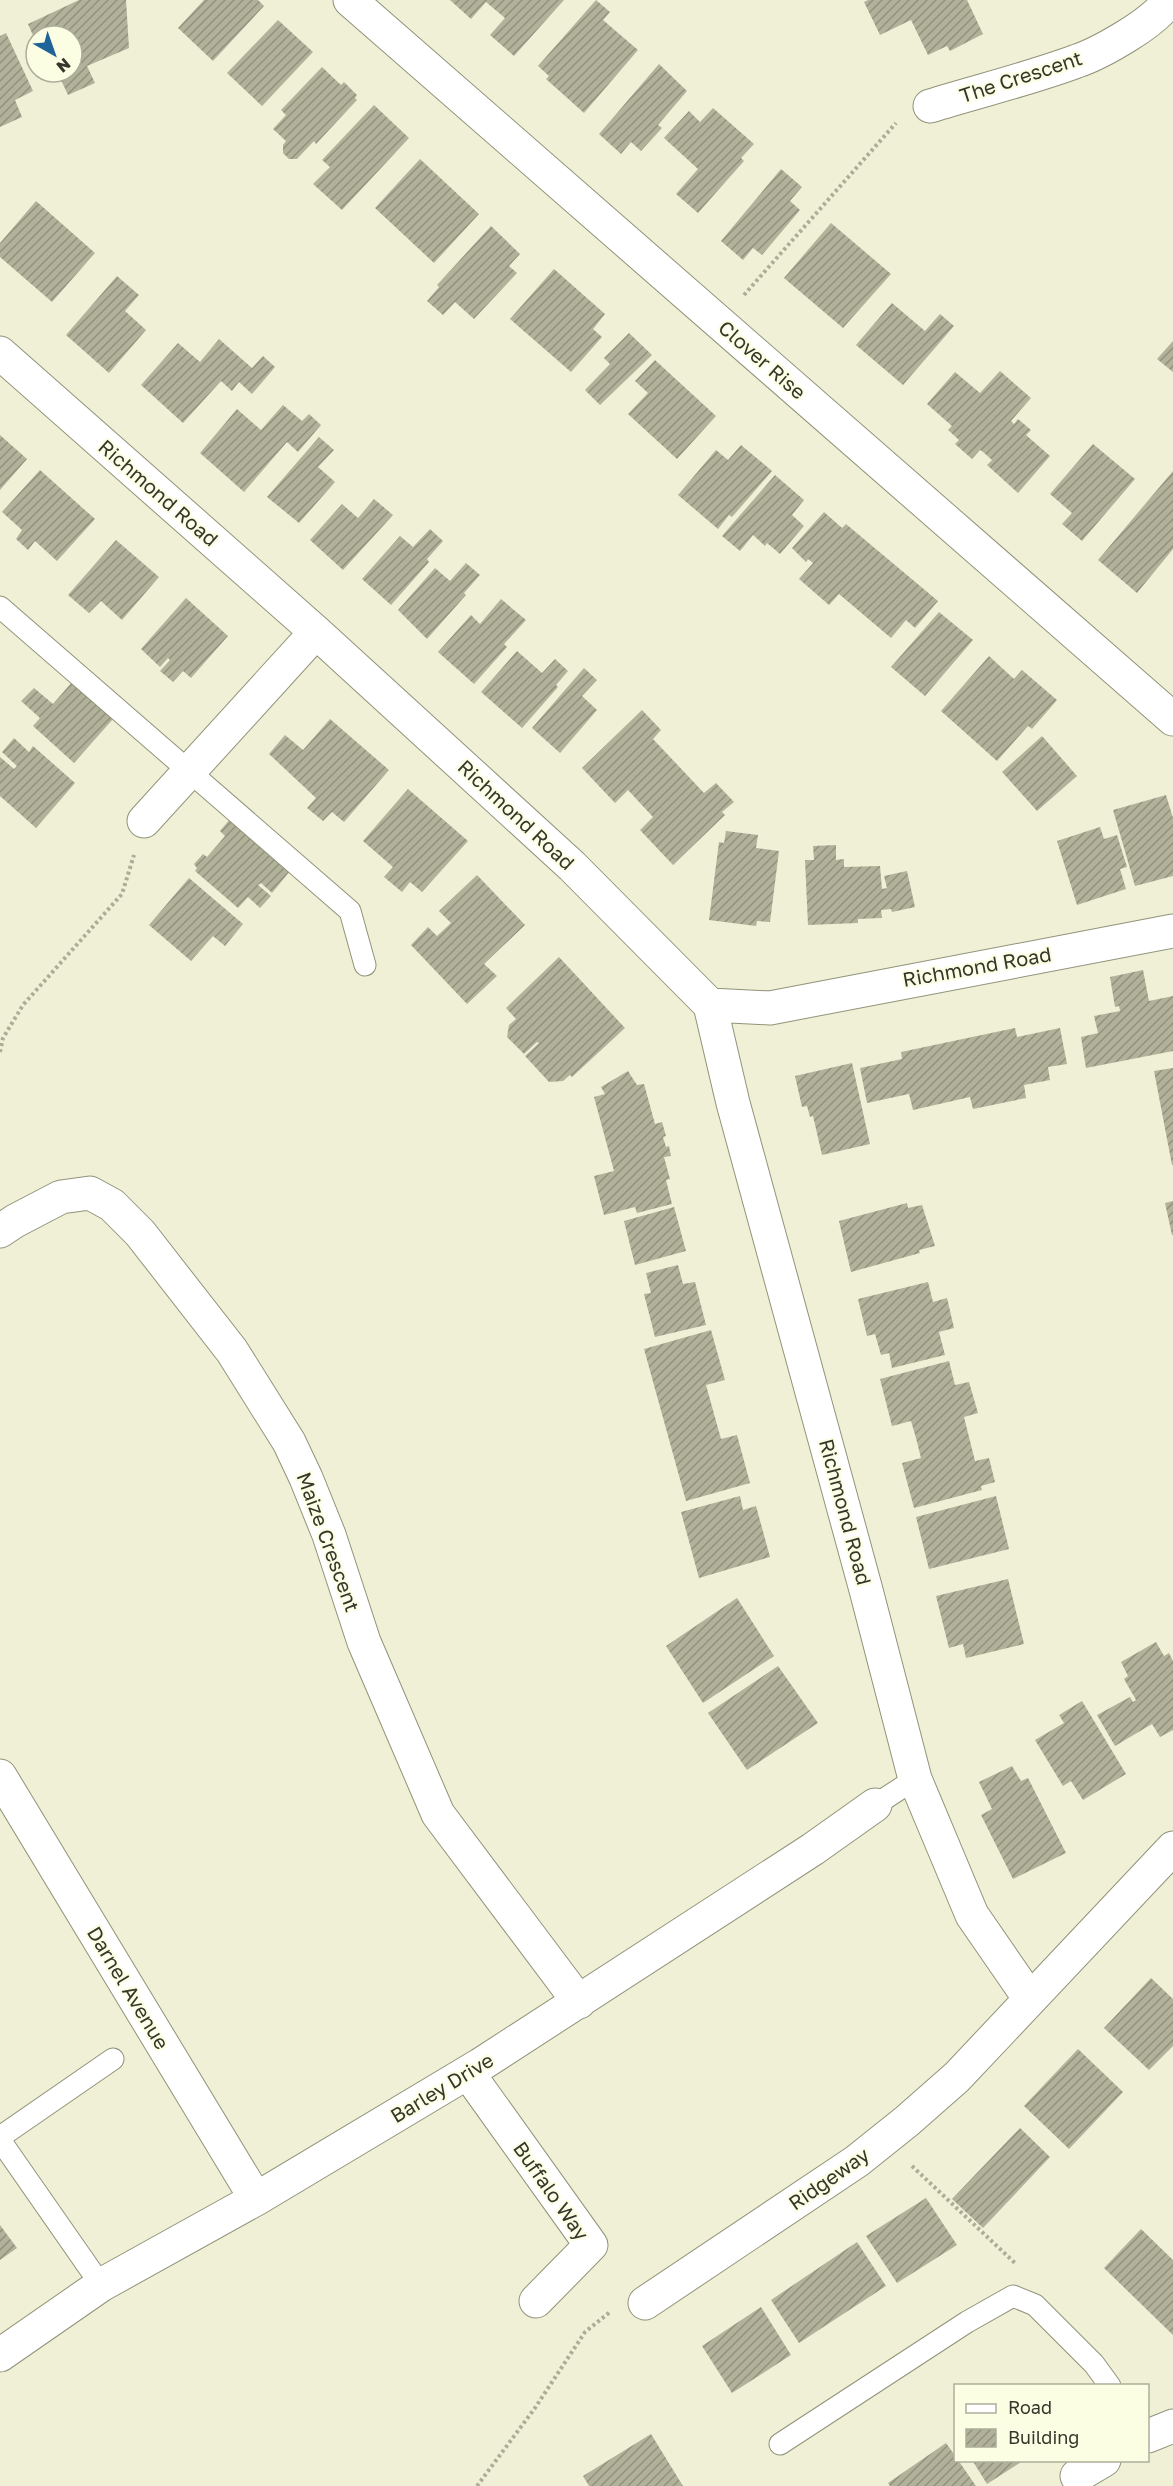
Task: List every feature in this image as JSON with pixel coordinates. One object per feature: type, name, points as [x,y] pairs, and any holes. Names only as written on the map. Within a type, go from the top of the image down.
[{"type":"street","name":"Clover Rise","points":[[350,0],[1173,719]]},
{"type":"street","name":"The Crescent","points":[[930,106],[1078,61],[1137,29],[1165,6],[1168,0]]},
{"type":"street","name":"Richmond Road","points":[[0,353],[316,632],[572,866],[710,1005],[733,1103],[863,1578],[915,1779],[972,1916],[1030,1999]]},
{"type":"street","points":[[144,822],[316,632]]},
{"type":"street","name":"Richmond Road","points":[[710,1005],[770,1008],[1173,931]]},
{"type":"street","name":"Maize Crescent","points":[[0,1231],[61,1197],[90,1193],[112,1205],[140,1233],[232,1351],[289,1442],[306,1478],[329,1535],[364,1642],[438,1814],[579,2002]]},
{"type":"street","name":"Darnel Avenue","points":[[0,1776],[256,2199]]},
{"type":"street","name":"Barley Drive","points":[[0,2355],[101,2285],[256,2199],[468,2073],[813,1849],[874,1805]]},
{"type":"street","name":"Ridgeway","points":[[645,2303],[857,2161],[957,2077],[1173,1848]]},
{"type":"street","name":"Buffalo Way","points":[[468,2073],[591,2245],[536,2301]]},
{"type":"street","points":[[1149,2436],[1173,2426]]},
{"type":"lane","points":[[0,607],[350,911],[365,965]]},
{"type":"lane","points":[[874,1805],[915,1779]]},
{"type":"lane","points":[[101,2285],[0,2139],[113,2059]]},
{"type":"lane","points":[[780,2444],[967,2322],[1013,2296],[1035,2305],[1094,2364],[1109,2384]]},
{"type":"path","points":[[752,286],[906,111],[930,106]]},
{"type":"path","points":[[0,1052],[3,1038],[23,1005],[122,894],[144,822]]},
{"type":"path","points":[[884,2139],[1025,2272],[1035,2305]]},
{"type":"path","points":[[477,2486],[535,2408],[585,2332],[606,2314],[624,2305],[645,2303]]},
{"type":"building","points":[[79,0],[126,0],[129,48],[87,66],[95,83],[68,95],[63,84],[84,84],[84,24],[28,24]]},
{"type":"building","points":[[204,0],[258,0],[264,6],[213,61],[178,28]]},
{"type":"building","points":[[450,0],[564,0],[514,56],[490,35],[505,18],[486,2],[471,19]]},
{"type":"building","points":[[596,0],[610,12],[603,20],[638,50],[584,113],[546,79],[549,76],[538,66]]},
{"type":"building","points":[[868,0],[967,0],[983,34],[950,51],[947,46],[928,55],[911,20],[880,35],[864,2]]},
{"type":"building","points":[[278,20],[313,52],[262,106],[227,73]]},
{"type":"building","points":[[6,33],[24,72],[24,84],[30,84],[33,91],[15,100],[22,117],[0,127],[0,36]]},
{"type":"building","points":[[659,64],[687,91],[658,125],[662,128],[641,151],[631,142],[621,154],[599,134]]},
{"type":"building","points":[[322,67],[341,85],[344,82],[357,95],[355,98],[357,100],[316,144],[314,141],[297,159],[289,159],[283,153],[283,145],[286,141],[273,129],[286,115],[281,110]]},
{"type":"building","points":[[374,105],[409,138],[342,210],[313,184],[330,167],[322,160]]},
{"type":"building","points":[[713,108],[754,144],[741,158],[744,161],[698,213],[676,194],[698,169],[664,138],[689,111],[700,122]]},
{"type":"building","points":[[420,159],[479,214],[434,263],[375,208]]},
{"type":"building","points":[[781,169],[802,187],[790,201],[800,210],[762,255],[753,248],[743,260],[721,241]]},
{"type":"building","points":[[36,201],[95,253],[52,302],[0,257],[0,243]]},
{"type":"building","points":[[831,223],[891,274],[843,328],[784,278]]},
{"type":"building","points":[[491,226],[520,254],[509,266],[517,273],[474,319],[455,302],[443,315],[427,301],[439,287],[437,285]]},
{"type":"building","points":[[554,269],[605,314],[593,329],[602,337],[571,372],[510,319]]},
{"type":"building","points":[[117,276],[139,295],[125,311],[146,330],[109,373],[66,335]]},
{"type":"building","points":[[892,303],[925,331],[940,314],[954,326],[903,385],[856,345]]},
{"type":"building","points":[[629,333],[652,355],[600,405],[585,390],[610,364],[604,358]]},
{"type":"building","points":[[219,339],[252,368],[263,356],[275,367],[252,394],[239,382],[232,391],[221,381],[183,423],[141,385],[178,343],[200,362]]},
{"type":"building","points":[[1173,341],[1173,372],[1157,359]]},
{"type":"building","points":[[655,360],[716,416],[677,459],[628,414],[648,393],[635,381]]},
{"type":"building","points":[[1000,371],[1031,398],[1011,421],[1014,424],[1018,419],[1031,430],[1026,435],[1050,456],[1018,493],[987,465],[992,460],[983,452],[980,450],[972,459],[955,444],[959,440],[948,430],[952,426],[927,404],[955,372],[980,393]]},
{"type":"building","points":[[283,405],[302,421],[309,414],[321,425],[298,452],[287,442],[244,492],[200,453],[237,409],[261,430]]},
{"type":"building","points":[[0,435],[27,459],[0,490]]},
{"type":"building","points":[[319,437],[334,450],[318,467],[335,482],[299,523],[267,497]]},
{"type":"building","points":[[1093,444],[1135,479],[1082,541],[1062,524],[1072,513],[1050,494]]},
{"type":"building","points":[[741,445],[772,471],[732,517],[729,515],[718,529],[678,495],[716,450],[728,460]]},
{"type":"building","points":[[40,470],[95,519],[57,561],[35,541],[28,550],[16,539],[22,530],[2,512]]},
{"type":"building","points":[[1173,471],[1173,549],[1137,593],[1098,560]]},
{"type":"building","points":[[775,475],[804,500],[792,515],[804,526],[780,554],[767,543],[765,546],[753,535],[740,551],[722,536]]},
{"type":"building","points":[[374,499],[393,515],[343,570],[310,540],[342,504],[358,518]]},
{"type":"building","points":[[824,512],[842,528],[846,524],[938,601],[915,628],[906,620],[891,638],[839,594],[829,605],[799,579],[813,563],[808,559],[806,562],[792,548]]},
{"type":"building","points":[[430,529],[443,541],[427,559],[429,562],[391,605],[362,579],[400,536],[413,547]]},
{"type":"building","points":[[116,540],[159,577],[122,620],[101,601],[89,613],[68,595]]},
{"type":"building","points":[[466,563],[480,575],[464,593],[466,595],[427,639],[398,610],[435,568],[450,581]]},
{"type":"building","points":[[186,598],[228,636],[191,678],[183,671],[173,682],[160,671],[170,660],[168,658],[160,667],[141,649]]},
{"type":"building","points":[[501,599],[526,620],[504,644],[507,647],[474,684],[438,652],[471,615],[480,624]]},
{"type":"building","points":[[939,612],[973,640],[925,696],[891,667]]},
{"type":"building","points":[[517,651],[542,673],[555,659],[568,671],[556,685],[558,687],[522,728],[481,692]]},
{"type":"building","points":[[989,656],[1014,679],[1022,670],[1057,700],[1032,729],[1028,726],[997,761],[941,711]]},
{"type":"building","points":[[584,668],[597,680],[582,696],[597,710],[560,753],[532,728]]},
{"type":"building","points":[[72,682],[113,719],[74,763],[33,726],[40,718],[21,701],[34,688],[53,704]]},
{"type":"building","points":[[642,710],[661,730],[653,739],[704,793],[716,783],[734,802],[722,812],[725,815],[673,865],[640,830],[653,817],[628,790],[615,803],[582,768]]},
{"type":"building","points":[[330,719],[389,770],[344,822],[332,812],[323,821],[307,808],[316,798],[269,754],[285,735],[303,750]]},
{"type":"building","points":[[1042,736],[1077,776],[1037,811],[1002,772]]},
{"type":"building","points":[[14,738],[29,752],[33,746],[75,783],[36,828],[0,796],[0,757],[14,769],[17,766],[2,752]]},
{"type":"building","points":[[408,789],[468,841],[422,892],[410,882],[402,892],[384,877],[393,867],[363,841]]},
{"type":"building","points":[[1166,795],[1173,818],[1173,876],[1135,886],[1113,810]]},
{"type":"building","points":[[230,819],[290,871],[272,893],[261,883],[258,885],[271,896],[260,908],[248,897],[238,908],[195,871],[197,868],[194,864],[203,854],[207,857],[225,836],[220,831]]},
{"type":"building","points":[[1100,827],[1104,839],[1117,835],[1127,867],[1120,869],[1126,889],[1077,905],[1057,841]]},
{"type":"building","points":[[726,831],[758,835],[756,848],[779,851],[770,922],[757,921],[756,926],[709,920],[719,842],[724,843]]},
{"type":"building","points":[[836,845],[836,860],[844,859],[844,867],[880,866],[882,889],[887,888],[884,876],[907,871],[915,907],[892,912],[891,909],[881,910],[882,918],[858,919],[858,923],[808,925],[805,860],[814,860],[813,846]]},
{"type":"building","points":[[477,875],[525,925],[484,964],[497,976],[467,1004],[411,945],[428,927],[437,936],[451,923],[439,911]]},
{"type":"building","points":[[189,878],[243,924],[225,946],[213,936],[191,961],[149,925]]},
{"type":"building","points":[[559,957],[625,1028],[572,1077],[570,1075],[563,1081],[549,1082],[525,1056],[539,1043],[537,1042],[524,1054],[507,1037],[509,1025],[516,1019],[506,1008]]},
{"type":"building","points":[[1143,970],[1149,1001],[1173,996],[1173,1051],[1086,1068],[1081,1037],[1098,1033],[1094,1016],[1120,1011],[1119,1006],[1115,1007],[1110,977]]},
{"type":"building","points":[[1015,1028],[1017,1037],[1060,1028],[1067,1064],[1048,1067],[1050,1080],[1024,1085],[1026,1098],[973,1109],[970,1097],[913,1110],[909,1094],[867,1103],[860,1068],[902,1059],[901,1052]]},
{"type":"building","points":[[852,1063],[870,1144],[822,1155],[813,1116],[810,1117],[807,1106],[802,1107],[795,1076]]},
{"type":"building","points":[[1173,1068],[1173,1165],[1172,1165],[1154,1071]]},
{"type":"building","points":[[628,1071],[637,1085],[644,1084],[655,1124],[662,1122],[666,1136],[663,1137],[666,1147],[669,1146],[671,1156],[664,1157],[670,1179],[666,1180],[672,1204],[637,1213],[635,1207],[604,1215],[594,1176],[614,1171],[594,1097],[605,1094],[601,1087]]},
{"type":"building","points":[[1173,1201],[1173,1235],[1172,1235],[1165,1203]]},
{"type":"building","points":[[907,1203],[908,1208],[922,1205],[935,1246],[919,1250],[920,1253],[851,1272],[839,1221]]},
{"type":"building","points":[[674,1207],[686,1251],[635,1265],[624,1221]]},
{"type":"building","points":[[678,1265],[683,1284],[695,1282],[706,1325],[655,1337],[644,1294],[651,1293],[646,1273]]},
{"type":"building","points":[[928,1282],[933,1302],[947,1298],[954,1328],[939,1332],[945,1355],[892,1368],[889,1353],[881,1355],[875,1334],[867,1336],[858,1299]]},
{"type":"building","points":[[711,1330],[725,1380],[706,1385],[721,1439],[737,1435],[750,1483],[686,1501],[644,1349]]},
{"type":"building","points":[[949,1361],[955,1385],[969,1382],[978,1413],[964,1417],[975,1461],[989,1458],[995,1482],[981,1486],[982,1490],[914,1508],[902,1463],[921,1458],[916,1438],[911,1421],[892,1426],[880,1379]]},
{"type":"building","points":[[740,1496],[743,1510],[756,1506],[770,1557],[699,1578],[681,1512]]},
{"type":"building","points":[[996,1496],[1009,1549],[929,1569],[916,1517]]},
{"type":"building","points":[[1008,1579],[1024,1644],[966,1658],[963,1644],[949,1648],[936,1596]]},
{"type":"building","points":[[737,1598],[774,1656],[703,1703],[666,1646]]},
{"type":"building","points":[[1156,1642],[1164,1656],[1169,1653],[1173,1661],[1173,1730],[1160,1737],[1152,1724],[1115,1746],[1097,1715],[1130,1697],[1133,1702],[1136,1700],[1124,1679],[1128,1676],[1121,1662]]},
{"type":"building","points":[[778,1666],[818,1723],[747,1770],[708,1713]]},
{"type":"building","points":[[1082,1701],[1126,1774],[1083,1800],[1071,1781],[1063,1786],[1035,1740],[1064,1723],[1059,1715]]},
{"type":"building","points":[[1012,1766],[1021,1781],[1028,1778],[1066,1853],[1013,1879],[981,1815],[992,1809],[979,1782]]},
{"type":"building","points":[[1151,1978],[1173,1999],[1173,2046],[1149,2070],[1104,2028]]},
{"type":"building","points":[[1078,2049],[1123,2092],[1069,2149],[1024,2106]]},
{"type":"building","points":[[1020,2128],[1050,2157],[983,2228],[952,2199]]},
{"type":"building","points":[[926,2198],[957,2245],[897,2283],[866,2236]]},
{"type":"building","points":[[0,2225],[17,2248],[0,2260]]},
{"type":"building","points":[[1141,2229],[1173,2260],[1173,2335],[1104,2268]]},
{"type":"building","points":[[857,2242],[886,2286],[799,2343],[771,2300]]},
{"type":"building","points":[[761,2307],[791,2355],[732,2393],[702,2346]]},
{"type":"building","points":[[651,2434],[683,2486],[589,2486],[583,2476]]},
{"type":"building","points":[[946,2443],[954,2454],[954,2462],[959,2462],[976,2486],[890,2486],[888,2483]]},
{"type":"building","points":[[973,2462],[1021,2462],[987,2484]]}]
